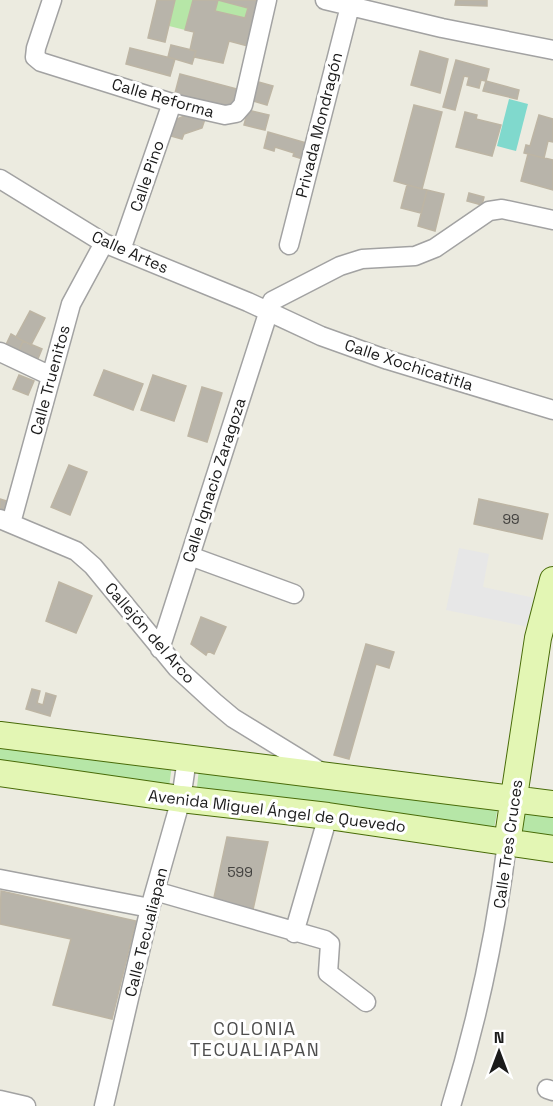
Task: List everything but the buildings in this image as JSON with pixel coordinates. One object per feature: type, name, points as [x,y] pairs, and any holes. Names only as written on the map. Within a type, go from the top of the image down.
[{"type":"main road","name":"Calle Tres Cruces","points":[[507,843],[538,638],[553,580]]},
{"type":"main road","points":[[0,735],[553,804]]},
{"type":"main road","name":"Avenida Miguel Ángel de Quevedo","points":[[0,773],[181,799],[328,816],[553,849]]},
{"type":"street","name":"Calle Reforma","points":[[52,0],[36,48],[36,57],[41,62],[172,103],[225,115],[240,110],[243,105],[267,0]]},
{"type":"street","points":[[325,0],[553,50]]},
{"type":"street","name":"Privada Mondragón","points":[[289,245],[350,6]]},
{"type":"street","name":"Calle Pino","points":[[121,250],[172,103]]},
{"type":"street","name":"Calle Artes","points":[[0,179],[104,243],[267,312]]},
{"type":"street","points":[[267,312],[272,301],[284,292],[340,266],[362,260],[415,256],[435,248],[489,211],[502,210],[553,220]]},
{"type":"street","name":"Calle Truenitos","points":[[6,521],[71,304],[104,243]]},
{"type":"street","name":"Calle Xochicatitla","points":[[267,312],[388,360],[553,410]]},
{"type":"street","name":"Calle Ignacio Zaragoza","points":[[160,648],[267,312]]},
{"type":"street","points":[[0,352],[51,376]]},
{"type":"street","name":"Callejón del Arco","points":[[6,521],[66,545],[85,559],[160,648],[195,685],[234,718],[327,776]]},
{"type":"street","points":[[190,556],[294,594]]},
{"type":"street","name":"Calle Tecualiapan","points":[[104,1106],[153,900],[181,799],[188,759]]},
{"type":"street","points":[[294,933],[328,816]]},
{"type":"street","name":"Calle Tres Cruces","points":[[451,1106],[468,1049],[496,927],[507,843]]},
{"type":"street","points":[[0,879],[153,900],[294,933],[330,944],[328,973],[366,1002]]},
{"type":"street","points":[[0,1100],[26,1106]]},
{"type":"green space","points":[[175,0],[193,0],[185,30],[169,26]]},
{"type":"green space","points":[[218,0],[248,8],[245,18],[215,11]]},
{"type":"green space","points":[[0,744],[172,765],[169,787],[0,763]]},
{"type":"green space","points":[[199,769],[498,806],[494,829],[197,787]]},
{"type":"green space","points":[[520,809],[553,814],[553,838],[514,833]]},
{"type":"shaded area","points":[[509,99],[528,104],[516,151],[497,146]]},
{"type":"shaded area","points":[[459,548],[489,554],[483,587],[535,598],[529,627],[446,610]]},
{"type":"district","name":"COLONIA TECUALIAPAN","points":[[255,1038]]}]
